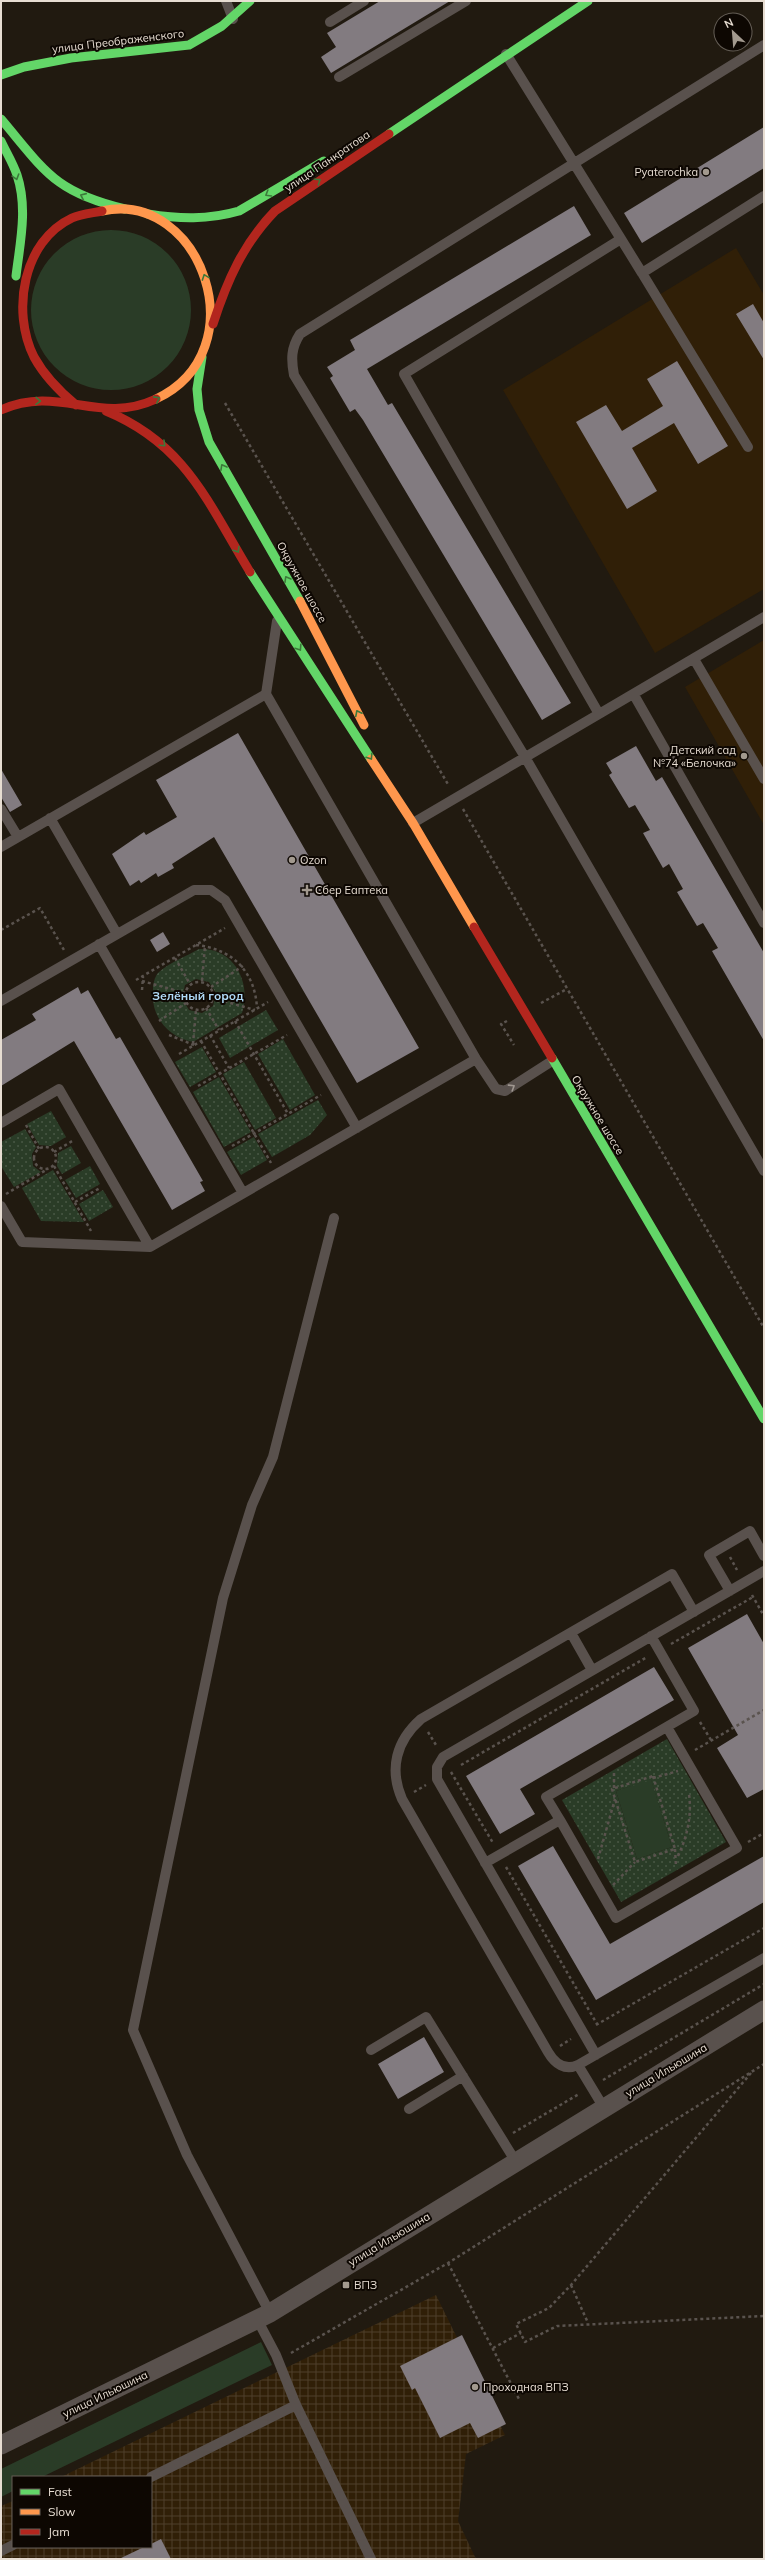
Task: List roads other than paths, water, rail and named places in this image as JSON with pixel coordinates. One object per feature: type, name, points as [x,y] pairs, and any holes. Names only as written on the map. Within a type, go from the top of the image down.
[{"type":"main road","name":"улица Преображенского","points":[[1,75],[20,68],[62,59],[189,45],[203,39],[232,19],[250,1]]},
{"type":"main road","name":"улица Панкратова","points":[[204,348],[234,262],[251,235],[266,219],[281,207],[506,54],[588,1]]},
{"type":"main road","name":"улица Панкратова","points":[[377,130],[506,54]]},
{"type":"main road","points":[[1,119],[40,168],[64,187],[85,198],[134,211]]},
{"type":"main road","points":[[1,141],[16,174],[21,198],[22,216],[16,276],[13,289]]},
{"type":"main road","name":"улица Панкратова","points":[[134,211],[194,219],[226,216],[239,211],[336,154]]},
{"type":"main road","points":[[16,276],[38,241],[58,225],[96,212],[134,211]]},
{"type":"main road","points":[[148,214],[178,235],[200,263],[211,300],[211,329]]},
{"type":"main road","points":[[1,410],[31,400],[76,405],[106,411],[137,407],[161,397],[185,377],[204,348]]},
{"type":"main road","name":"Окружное шоссе","points":[[204,348],[197,389],[199,410],[209,442],[307,613],[367,732]]},
{"type":"main road","points":[[35,378],[52,392],[76,405]]},
{"type":"main road","name":"Окружное шоссе","points":[[106,411],[134,422],[146,429],[180,460],[277,616],[413,823],[764,1419]]},
{"type":"main road","name":"Окружное шоссе","points":[[374,746],[413,823]]},
{"type":"street","name":"улица Ильюшина","points":[[1,2445],[263,2316],[764,2010]]},
{"type":"lane","points":[[226,1],[232,19]]},
{"type":"lane","points":[[330,22],[362,1]]},
{"type":"lane","points":[[340,77],[466,1]]},
{"type":"lane","points":[[764,46],[300,334],[293,345],[294,375],[525,757],[764,1171]]},
{"type":"lane","points":[[506,54],[748,447]]},
{"type":"lane","points":[[642,273],[764,196]]},
{"type":"lane","points":[[599,714],[404,374],[620,239]]},
{"type":"lane","points":[[277,616],[266,694],[476,1059],[496,1088],[505,1091],[552,1061]]},
{"type":"lane","points":[[413,823],[634,695],[764,617]]},
{"type":"lane","points":[[694,659],[764,778]]},
{"type":"lane","points":[[1,847],[266,694]]},
{"type":"lane","points":[[634,695],[764,923]]},
{"type":"lane","points":[[1,809],[18,837]]},
{"type":"lane","points":[[50,818],[117,934]]},
{"type":"lane","points":[[1,1001],[194,890],[202,888],[211,890],[221,895],[238,921],[357,1128]]},
{"type":"lane","points":[[99,944],[243,1193]]},
{"type":"lane","points":[[1,1206],[22,1242],[150,1247],[476,1059]]},
{"type":"lane","points":[[1,1123],[59,1089],[150,1247]]},
{"type":"lane","points":[[334,1218],[273,1457],[252,1505],[223,1598],[132,2030],[187,2155],[263,2316],[278,2360],[296,2405],[371,2559]]},
{"type":"lane","points":[[730,1591],[709,1555],[750,1531],[764,1556]]},
{"type":"lane","points":[[596,2055],[437,1779],[437,1767],[442,1757],[764,1571]]},
{"type":"lane","points":[[694,1612],[672,1574],[421,1719],[406,1735],[397,1754],[395,1777],[402,1799],[548,2052],[557,2064],[562,2067],[578,2065],[764,1958]]},
{"type":"lane","points":[[571,1633],[592,1670]]},
{"type":"lane","points":[[651,1636],[694,1711],[546,1797],[616,1918],[737,1848],[667,1727]]},
{"type":"lane","points":[[485,1863],[560,1820]]},
{"type":"lane","points":[[372,2050],[426,2017],[516,2162]]},
{"type":"lane","points":[[578,2065],[604,2108]]},
{"type":"lane","points":[[409,2109],[463,2076]]},
{"type":"lane","points":[[152,2477],[296,2405]]},
{"type":"lane","points":[[1,2551],[12,2546]]},
{"type":"place","name":"Pyaterochka","points":[[706,172]]},
{"type":"place","name":"Детский сад №74 «Белочка»","points":[[744,756]]},
{"type":"place","name":"Ozon","points":[[292,860]]},
{"type":"place","name":"Сбер Еаптека","points":[[307,890]]},
{"type":"place","name":"ВПЗ","points":[[346,2285]]},
{"type":"place","name":"Проходная ВПЗ","points":[[475,2387]]},
{"type":"district","name":"Зелёный город","points":[[198,995]]}]
